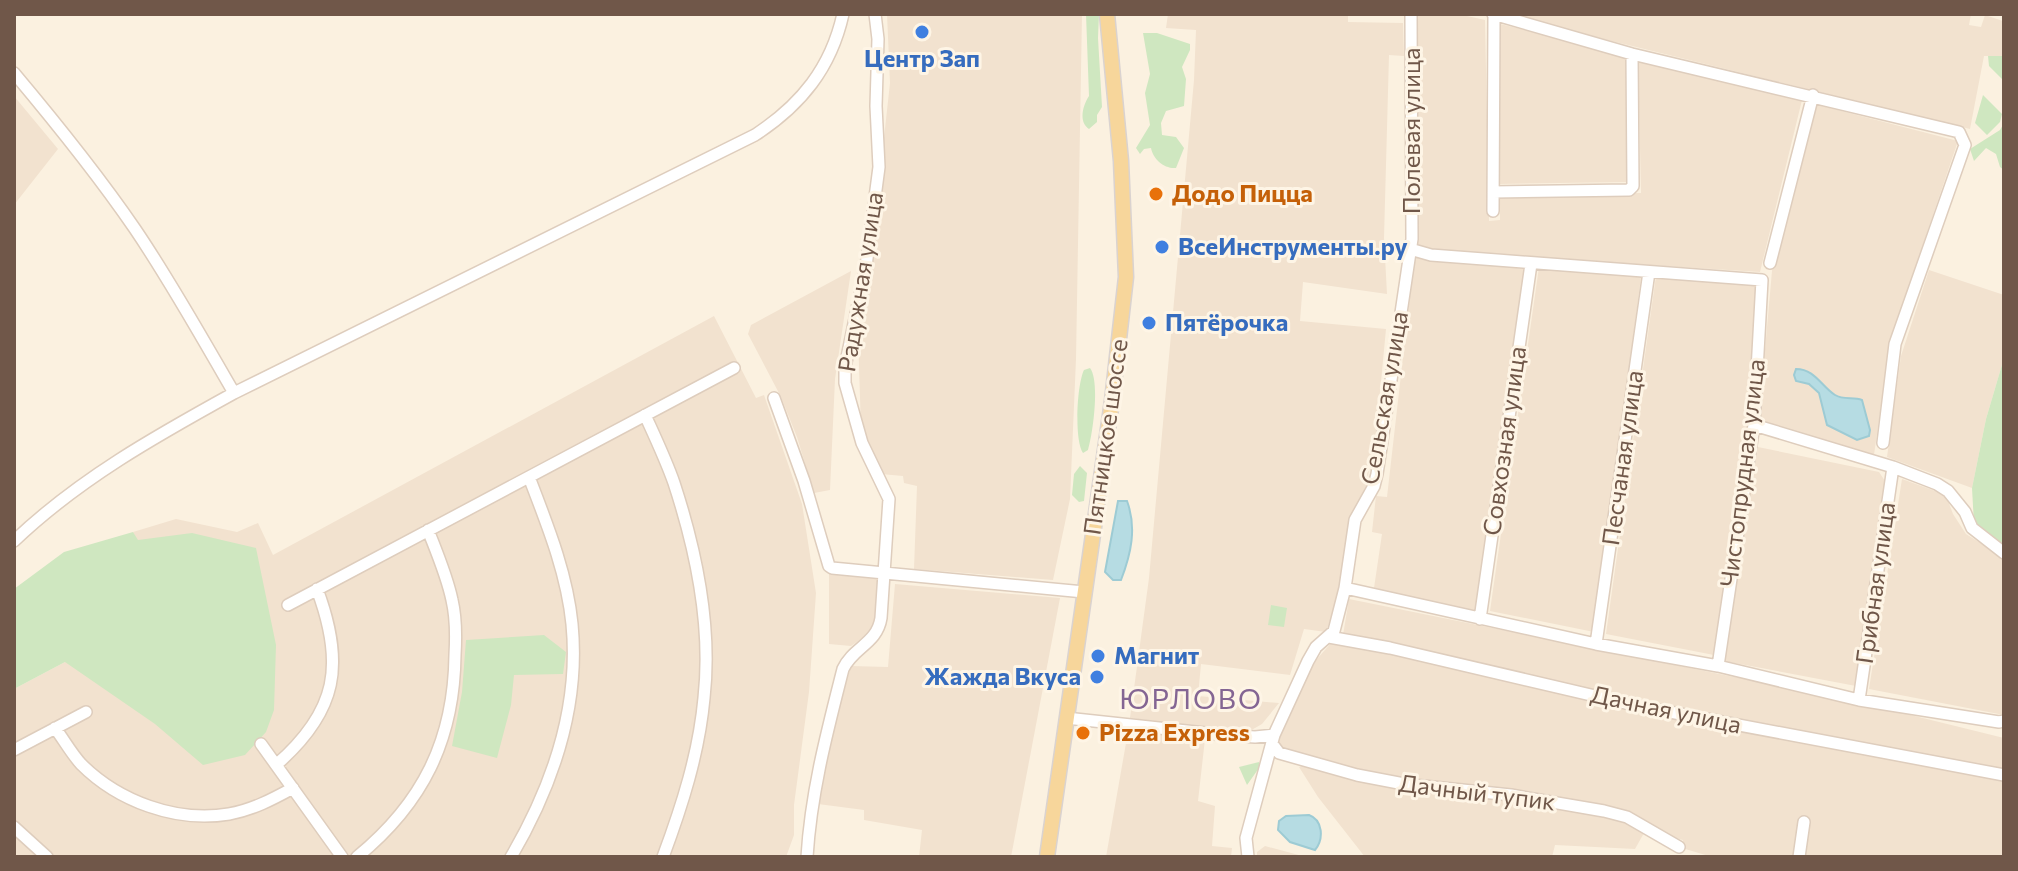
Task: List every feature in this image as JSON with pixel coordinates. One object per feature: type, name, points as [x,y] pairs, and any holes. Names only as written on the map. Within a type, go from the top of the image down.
[{"type":"main road","name":"Пятницкое шоссе","points":[[1047,857],[1112,401],[1126,277],[1121,161],[1107,14]]},
{"type":"street","points":[[14,541],[94,475],[234,393],[755,135],[777,120],[816,80],[830,55],[843,14]]},
{"type":"street","name":"Радужная улица","points":[[807,857],[809,817],[819,762],[843,669],[848,658],[875,637],[880,628],[889,499],[862,443],[845,383],[845,367],[866,266],[879,167],[875,14]]},
{"type":"street","points":[[1493,211],[1493,15],[1632,54],[1959,132],[1965,145],[1895,344],[1883,443]]},
{"type":"street","name":"Полевая улица","points":[[1410,249],[1411,20]]},
{"type":"street","points":[[1493,192],[1629,190],[1633,186],[1632,54]]},
{"type":"street","points":[[14,73],[61,129],[134,228],[186,309],[234,393]]},
{"type":"street","points":[[1770,263],[1813,95]]},
{"type":"street","points":[[1410,249],[1431,255],[1649,272]]},
{"type":"street","name":"Сельская улица","points":[[1248,857],[1246,838],[1267,756],[1308,661],[1316,647],[1334,631],[1345,588],[1355,520],[1374,486],[1410,249]]},
{"type":"street","name":"Совхозная улица","points":[[1480,619],[1531,264]]},
{"type":"street","name":"Чистопрудная улица","points":[[1649,272],[1762,280],[1754,425],[1718,666]]},
{"type":"street","name":"Песчаная улица","points":[[1596,644],[1649,272]]},
{"type":"street","points":[[288,605],[734,368]]},
{"type":"street","points":[[774,398],[804,481],[829,566],[836,570],[883,575],[1084,592]]},
{"type":"street","points":[[645,415],[673,480],[688,529],[700,589],[704,641],[705,697],[695,754],[680,811],[663,857]]},
{"type":"street","points":[[1754,425],[1893,467],[1937,484],[1948,491],[1965,512],[1972,528],[2004,553]]},
{"type":"street","name":"Грибная улица","points":[[1859,700],[1893,467]]},
{"type":"street","points":[[511,857],[549,782],[562,740],[571,686],[572,624],[563,576],[529,477]]},
{"type":"street","points":[[357,857],[403,813],[437,757],[450,718],[455,680],[453,601],[428,530]]},
{"type":"street","points":[[1345,588],[1596,644],[1718,666],[1859,700],[2004,721]]},
{"type":"street","points":[[276,765],[309,732],[323,708],[332,683],[334,655],[330,624],[317,589]]},
{"type":"street","name":"Дачная улица","points":[[1329,637],[1390,648],[1638,706],[2004,775]]},
{"type":"street","points":[[14,750],[86,712]]},
{"type":"street","points":[[1066,718],[1273,740]]},
{"type":"street","points":[[55,728],[79,761],[100,781],[129,799],[160,810],[195,815],[229,814],[256,807],[293,788]]},
{"type":"street","name":"Дачный тупик","points":[[1273,740],[1279,753],[1357,775],[1404,784],[1511,795],[1627,817],[1679,847]]},
{"type":"street","points":[[261,744],[342,857]]},
{"type":"street","points":[[1799,857],[1804,822]]},
{"type":"street","points":[[14,827],[47,857]]},
{"type":"shaded area","points":[[887,14],[1082,14],[1076,359],[1070,499],[1053,580],[914,569],[917,486],[904,483],[903,476],[881,474],[861,430],[858,333],[870,266],[890,83]]},
{"type":"shaded area","points":[[1168,14],[1348,14],[1348,22],[1403,23],[1404,56],[1389,55],[1384,238],[1387,294],[1303,282],[1300,321],[1386,329],[1376,434],[1366,486],[1353,513],[1341,588],[1326,632],[1304,629],[1290,675],[1201,664],[1198,696],[1279,703],[1262,724],[1248,732],[1130,718],[1149,578],[1194,80],[1196,30],[1166,28]]},
{"type":"shaded area","points":[[1416,14],[1458,14],[1485,20],[1489,221],[1500,220],[1500,196],[1641,193],[1638,58],[1802,100],[1760,272],[1429,251],[1417,247]]},
{"type":"shaded area","points":[[1502,14],[1971,14],[1969,25],[1981,27],[1985,15],[2003,21],[2004,17],[2004,56],[1984,56],[1970,129]]},
{"type":"shaded area","points":[[1496,23],[1627,55],[1629,182],[1499,184]]},
{"type":"shaded area","points":[[14,96],[58,149],[14,205]]},
{"type":"shaded area","points":[[1814,104],[1958,141],[1890,342],[1874,455],[1762,422],[1759,417],[1772,271]]},
{"type":"shaded area","points":[[1420,256],[1524,269],[1477,613],[1374,588],[1382,534],[1372,532],[1376,496],[1387,497],[1414,261]]},
{"type":"shaded area","points":[[1539,267],[1641,277],[1594,632],[1490,611]]},
{"type":"shaded area","points":[[1929,270],[2004,295],[2004,358],[1986,419],[1972,488],[1887,457],[1901,356]]},
{"type":"shaded area","points":[[851,271],[835,379],[830,490],[814,493],[781,397],[748,334],[751,325]]},
{"type":"shaded area","points":[[1656,276],[1757,285],[1755,361],[1748,425],[1714,655],[1606,634]]},
{"type":"shaded area","points":[[714,316],[756,398],[764,395],[802,504],[816,593],[809,692],[794,805],[794,835],[786,857],[14,857],[14,689],[65,662],[137,541],[133,532],[176,519],[237,532],[258,523],[273,555]]},
{"type":"shaded area","points":[[1758,447],[1879,472],[1887,484],[1856,686],[1724,661]]},
{"type":"shaded area","points":[[1902,479],[1947,498],[1966,534],[2004,558],[2004,715],[1869,689]]},
{"type":"shaded area","points":[[829,574],[878,579],[875,629],[851,646],[829,644]]},
{"type":"shaded area","points":[[895,584],[1060,598],[1011,857],[919,857],[922,830],[864,820],[864,810],[818,804],[823,762],[851,666],[888,667]]},
{"type":"shaded area","points":[[1349,599],[1858,702],[2004,738],[2004,773],[1677,710],[1343,635]]},
{"type":"shaded area","points":[[1332,642],[2004,778],[2004,857],[1712,857],[1682,848],[1683,840],[1661,834],[1638,821],[1632,812],[1414,781],[1341,767],[1282,747],[1278,742],[1305,679]]},
{"type":"shaded area","points":[[1129,726],[1202,735],[1205,739],[1198,801],[1215,806],[1212,846],[1232,848],[1231,857],[1106,857]]},
{"type":"shaded area","points":[[1299,767],[1358,779],[1558,807],[1628,822],[1644,833],[1635,849],[1555,845],[1552,857],[1365,857],[1318,797]]},
{"type":"shaded area","points":[[1265,846],[1306,857],[1257,857],[1257,852]]},
{"type":"green space","points":[[1086,14],[1099,14],[1102,107],[1097,122],[1089,129],[1083,118],[1089,96]]},
{"type":"green space","points":[[1143,33],[1157,33],[1190,44],[1182,67],[1186,79],[1184,106],[1166,111],[1161,123],[1162,135],[1176,137],[1184,148],[1176,168],[1160,162],[1151,148],[1144,149],[1140,154],[1136,148],[1150,125],[1145,93],[1150,74]]},
{"type":"green space","points":[[1988,56],[2004,56],[2004,81],[1989,66]]},
{"type":"green space","points":[[1983,95],[2002,114],[2000,122],[1987,135],[1975,123]]},
{"type":"green space","points":[[2004,123],[2004,170],[1996,154],[1986,148],[1974,161],[1970,149],[2000,130]]},
{"type":"green space","points":[[2004,358],[2004,548],[1974,524],[1972,488],[1986,419]]},
{"type":"green space","points":[[1090,368],[1095,384],[1095,408],[1088,450],[1083,453],[1078,437],[1078,399],[1084,370]]},
{"type":"green space","points":[[1080,466],[1087,473],[1084,501],[1079,502],[1072,495],[1074,474]]},
{"type":"green space","points":[[133,532],[138,540],[192,533],[256,548],[276,645],[274,710],[266,732],[245,755],[203,765],[155,724],[65,662],[14,689],[14,589],[64,552]]},
{"type":"green space","points":[[1271,605],[1287,608],[1284,627],[1268,625]]},
{"type":"green space","points":[[544,635],[566,652],[563,674],[514,675],[511,705],[497,758],[452,746],[462,692],[466,640]]},
{"type":"green space","points":[[1259,762],[1259,768],[1247,785],[1239,767]]},
{"type":"water","points":[[1796,369],[1813,375],[1838,397],[1862,400],[1869,436],[1857,440],[1827,425],[1819,393],[1809,384],[1796,381]]},
{"type":"water","points":[[1118,501],[1127,501],[1132,531],[1130,551],[1121,580],[1113,580],[1105,572]]},
{"type":"water","points":[[1286,816],[1314,817],[1321,830],[1315,850],[1290,842],[1278,830],[1279,821]]},
{"type":"place","name":"Центр Зап","points":[[922,32]]},
{"type":"place","name":"Додо Пицца","points":[[1156,194]]},
{"type":"place","name":"ВсеИнструменты.ру","points":[[1162,247]]},
{"type":"place","name":"Пятёрочка","points":[[1149,323]]},
{"type":"place","name":"Магнит","points":[[1098,656]]},
{"type":"place","name":"Жажда Вкуса","points":[[1097,677]]},
{"type":"place","name":"Pizza Express","points":[[1083,733]]},
{"type":"district","name":"ЮРЛОВО","points":[[1191,699]]}]
